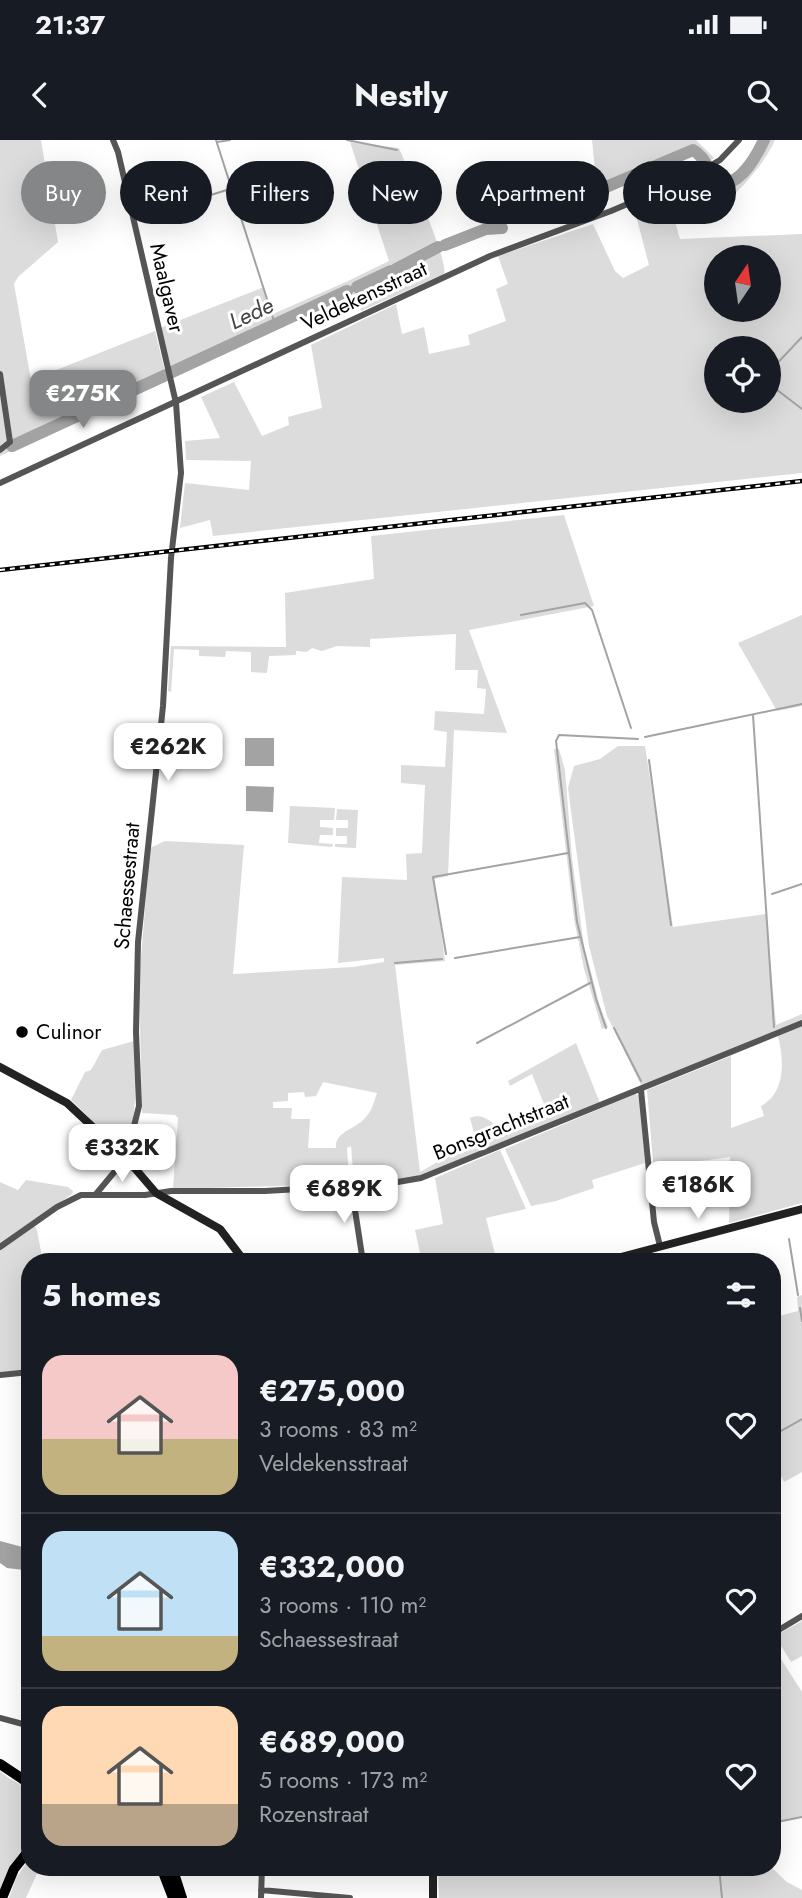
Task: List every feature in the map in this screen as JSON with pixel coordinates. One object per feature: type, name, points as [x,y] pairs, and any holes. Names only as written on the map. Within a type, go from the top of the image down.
[{"type":"highway","points":[[0,1764],[21,1778]]},
{"type":"highway","points":[[2,1898],[14,1869],[21,1860]]},
{"type":"highway","points":[[164,1876],[173,1898]]},
{"type":"highway","points":[[176,1876],[182,1898]]},
{"type":"street","name":"Maalgaver","points":[[113,140],[176,403]]},
{"type":"street","name":"Veldekensstraat","points":[[0,482],[478,262],[691,177],[729,153],[739,140]]},
{"type":"street","points":[[0,374],[10,442],[0,450]]},
{"type":"street","name":"Schaessestraat","points":[[96,1194],[126,1158],[139,1106],[136,1032],[138,942],[163,706],[170,558],[181,473],[176,403]]},
{"type":"street","name":"Bonsgrachtstraat","points":[[156,1193],[265,1191],[386,1184],[421,1178],[802,1023]]},
{"type":"street","points":[[0,1067],[67,1103],[126,1158],[156,1193],[220,1229],[238,1253]]},
{"type":"street","points":[[641,1090],[654,1222],[660,1247]]},
{"type":"street","points":[[351,1184],[362,1253]]},
{"type":"street","points":[[0,1247],[71,1199],[96,1194],[156,1193]]},
{"type":"street","points":[[637,1253],[802,1209]]},
{"type":"street","points":[[0,1375],[21,1373]]},
{"type":"street","points":[[781,1629],[802,1616]]},
{"type":"street","points":[[0,1718],[21,1724]]},
{"type":"street","points":[[262,1876],[261,1894],[350,1898]]},
{"type":"street","points":[[433,1876],[433,1898]]},
{"type":"shaded area","points":[[0,140],[41,140],[44,161],[21,161],[21,224],[55,224],[58,242],[18,277],[14,284],[31,380],[155,331],[167,379],[0,456]]},
{"type":"shaded area","points":[[592,140],[696,140],[714,158],[709,161],[699,149],[693,147],[662,161],[623,161],[623,178],[609,185],[609,161],[594,161]]},
{"type":"shaded area","points":[[766,140],[775,140],[760,165],[736,193],[736,182],[754,162]]},
{"type":"shaded area","points":[[350,142],[399,148],[404,161],[356,161]]},
{"type":"shaded area","points":[[377,224],[430,224],[444,266],[444,274],[361,311],[351,292],[173,375],[160,328],[264,287],[273,314],[389,261]]},
{"type":"shaded area","points":[[593,224],[615,271],[623,278],[649,265],[638,224],[676,224],[680,239],[802,234],[802,473],[213,536],[210,520],[180,528],[185,483],[249,490],[251,461],[186,460],[185,441],[220,438],[201,397],[234,382],[262,436],[289,425],[288,417],[322,408],[311,345],[396,304],[402,334],[424,327],[429,354],[470,345],[468,335],[506,321],[496,289],[508,284],[498,256]]},
{"type":"shaded area","points":[[564,515],[594,606],[469,630],[507,733],[454,730],[448,876],[434,879],[445,961],[395,965],[420,1172],[476,1140],[470,1118],[486,1118],[500,1127],[511,1129],[548,1114],[532,1074],[510,1086],[508,1081],[576,1043],[600,1103],[410,1179],[354,1183],[351,1146],[347,1148],[349,1180],[345,1184],[173,1189],[178,1118],[175,1115],[142,1113],[139,982],[150,848],[165,841],[244,845],[233,974],[353,967],[384,962],[384,958],[338,963],[342,877],[407,880],[406,854],[422,853],[425,785],[401,783],[401,765],[445,767],[447,732],[434,730],[435,711],[484,714],[486,689],[477,688],[478,670],[455,670],[456,634],[370,639],[370,647],[337,646],[322,651],[312,648],[307,652],[296,651],[296,655],[269,656],[267,673],[251,672],[251,652],[226,651],[225,657],[199,656],[199,650],[174,649],[171,692],[168,691],[171,646],[286,647],[285,593],[374,579],[371,536]],"holes":[[[323,1082],[377,1093],[367,1115],[338,1138],[336,1148],[308,1148],[310,1119],[291,1119],[292,1108],[273,1108],[273,1102],[288,1101],[288,1093],[304,1092],[305,1097],[316,1096]]]},
{"type":"shaded area","points":[[802,615],[802,706],[777,711],[738,643]]},
{"type":"shaded area","points":[[245,738],[274,738],[274,766],[245,766]]},
{"type":"shaded area","points":[[618,746],[645,746],[673,927],[766,914],[776,1025],[802,1014],[802,1203],[729,1223],[730,1157],[679,1164],[679,1170],[654,1173],[647,1090],[731,1056],[731,1128],[764,1116],[761,1106],[775,1093],[781,1075],[778,1036],[781,1028],[642,1087],[607,1016],[589,946],[568,788],[574,766],[600,759]]},
{"type":"shaded area","points":[[554,749],[559,749],[565,770],[572,858],[584,946],[608,1027],[602,1029],[584,969],[574,919]]},
{"type":"shaded area","points":[[246,786],[274,787],[273,812],[246,811]]},
{"type":"shaded area","points":[[290,806],[335,808],[334,820],[320,820],[320,827],[333,828],[333,835],[320,835],[319,843],[333,844],[332,847],[288,843]]},
{"type":"shaded area","points":[[337,809],[358,810],[356,848],[335,847],[335,844],[347,844],[347,836],[336,836],[336,828],[348,828],[348,820],[336,820]]},
{"type":"shaded area","points":[[134,1041],[133,1123],[127,1147],[122,1150],[71,1100],[85,1072],[91,1070],[102,1050]]},
{"type":"shaded area","points":[[635,1094],[640,1096],[645,1163],[592,1180],[594,1188],[531,1206],[505,1149]]},
{"type":"shaded area","points":[[500,1150],[526,1209],[486,1218],[495,1253],[420,1253],[415,1230],[443,1224],[435,1178]]},
{"type":"shaded area","points":[[26,1180],[68,1187],[73,1191],[32,1222],[37,1230],[41,1253],[21,1253],[21,1370],[0,1372],[0,1182],[18,1190]]},
{"type":"shaded area","points":[[802,1295],[802,1472],[784,1482],[781,1476],[781,1316],[798,1311],[797,1297]]},
{"type":"shaded area","points":[[0,1541],[21,1547],[21,1570],[7,1568],[0,1563]]},
{"type":"shaded area","points":[[802,1621],[802,1656],[791,1662],[781,1646],[781,1633]]},
{"type":"shaded area","points":[[781,1659],[802,1692],[802,1817],[781,1821]]},
{"type":"shaded area","points":[[0,1771],[21,1785],[21,1853],[11,1864],[0,1898]]},
{"type":"shaded area","points":[[21,1871],[21,1876],[36,1876],[26,1898],[9,1898]]},
{"type":"shaded area","points":[[438,1876],[781,1876],[802,1890],[802,1898],[439,1898]]},
{"type":"waterway","points":[[216,140],[275,324]]},
{"type":"waterway","points":[[217,142],[230,140]]},
{"type":"waterway","points":[[347,140],[397,150]]},
{"type":"waterway","name":"Lede","points":[[609,186],[693,150],[715,177],[725,184],[744,172],[764,140]]},
{"type":"waterway","points":[[212,195],[226,190]]},
{"type":"waterway","name":"Lede","points":[[445,245],[486,229],[502,228]]},
{"type":"waterway","name":"Lede","points":[[396,269],[438,247]]},
{"type":"waterway","name":"Lede","points":[[357,287],[391,271]]},
{"type":"waterway","name":"Lede","points":[[172,372],[347,291]]},
{"type":"waterway","points":[[781,359],[802,337]]},
{"type":"waterway","name":"Lede","points":[[12,446],[166,375]]},
{"type":"waterway","points":[[781,393],[802,409]]},
{"type":"waterway","points":[[521,615],[585,603],[592,610],[631,728]]},
{"type":"waterway","points":[[645,737],[802,704]]},
{"type":"waterway","points":[[753,715],[774,1027]]},
{"type":"waterway","points":[[606,1028],[577,922],[556,741],[559,735],[638,739]]},
{"type":"waterway","points":[[649,760],[671,925]]},
{"type":"waterway","points":[[446,954],[433,877],[568,853]]},
{"type":"waterway","points":[[772,894],[802,884]]},
{"type":"waterway","points":[[455,958],[580,937]]},
{"type":"waterway","points":[[395,963],[442,959]]},
{"type":"waterway","points":[[477,1043],[590,983]]},
{"type":"waterway","points":[[614,1028],[641,1081]]},
{"type":"waterway","points":[[789,1239],[798,1295]]},
{"type":"waterway","points":[[800,1308],[802,1321]]},
{"type":"waterway","points":[[781,1431],[802,1419]]},
{"type":"waterway","points":[[781,1821],[802,1817]]},
{"type":"waterway","points":[[720,1876],[722,1898]]},
{"type":"railway","points":[[0,570],[802,481]]},
{"type":"place","name":"Culinor","points":[[22,1032]]}]
